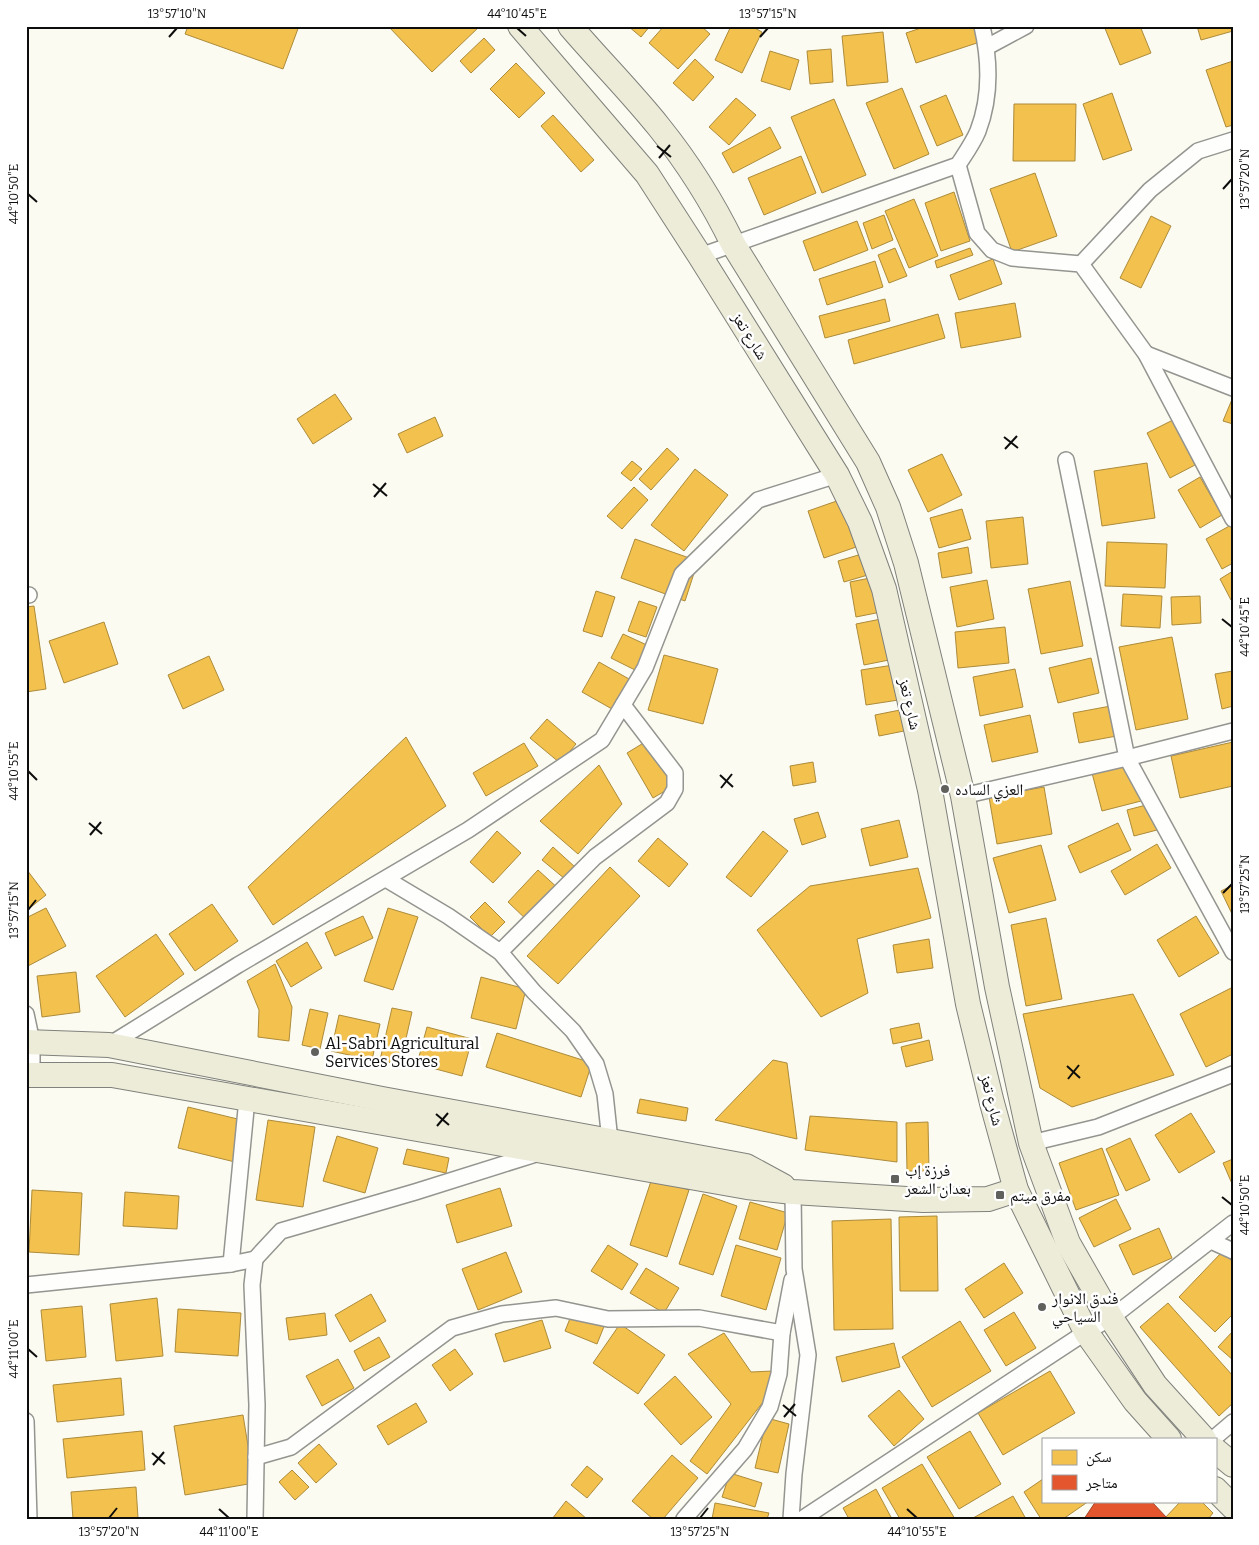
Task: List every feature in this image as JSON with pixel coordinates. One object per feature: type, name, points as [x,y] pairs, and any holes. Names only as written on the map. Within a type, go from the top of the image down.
[{"type":"main road","name":"شارع تعز","points":[[520,26],[647,174],[837,475],[860,522],[884,589],[930,790],[968,1004],[1016,1190],[1086,1332],[1135,1401],[1168,1438]]},
{"type":"main road","name":"شارع تعز","points":[[570,26],[659,127],[686,164],[721,220],[733,244],[868,462],[888,507],[906,562],[963,796],[997,987],[1031,1143],[1068,1243],[1111,1318],[1155,1385],[1203,1438]]},
{"type":"main road","points":[[29,1042],[109,1045],[382,1099],[746,1166],[794,1192]]},
{"type":"main road","points":[[29,1075],[112,1076],[747,1186],[794,1192],[932,1200],[988,1199],[1016,1190]]},
{"type":"main road","points":[[1216,1451],[1233,1465]]},
{"type":"main road","points":[[1216,1490],[1233,1506]]},
{"type":"street","points":[[700,256],[958,165],[978,132],[988,92],[987,47],[982,26]]},
{"type":"street","points":[[987,47],[1026,26]]},
{"type":"street","points":[[1081,264],[1150,190],[1170,173],[1198,151],[1233,140]]},
{"type":"street","points":[[958,165],[977,233],[992,250],[1012,258],[1081,264],[1146,354],[1233,519]]},
{"type":"street","points":[[1146,354],[1233,388]]},
{"type":"street","points":[[1066,460],[1128,758],[1233,952]]},
{"type":"street","points":[[109,1045],[468,830],[602,740],[645,668],[682,574],[758,500],[837,475]]},
{"type":"street","points":[[500,952],[595,857],[667,803],[675,789],[675,773],[623,705]]},
{"type":"street","points":[[963,796],[1128,758],[1233,731]]},
{"type":"street","points":[[386,879],[448,916],[500,952],[534,992],[573,1031],[596,1064],[605,1094],[610,1141]]},
{"type":"street","points":[[26,1014],[29,1042],[29,1075]]},
{"type":"street","points":[[1031,1143],[1098,1127],[1233,1074]]},
{"type":"street","points":[[231,1264],[247,1099]]},
{"type":"street","points":[[26,1285],[231,1264],[255,1259],[281,1231],[415,1192],[545,1151]]},
{"type":"street","points":[[791,1519],[794,1474],[808,1355],[794,1269],[794,1192]]},
{"type":"street","points":[[802,1519],[1086,1332],[1111,1318],[1233,1223]]},
{"type":"street","points":[[1211,1241],[1233,1251]]},
{"type":"street","points":[[255,1259],[252,1285],[257,1405],[255,1519]]},
{"type":"street","points":[[684,1519],[745,1449],[770,1408],[780,1374],[782,1334],[794,1269]]},
{"type":"street","points":[[256,1458],[290,1447],[452,1328],[502,1314],[556,1308],[608,1319],[699,1318],[782,1334]]},
{"type":"street","points":[[26,1421],[29,1519]]},
{"type":"street","points":[[1214,1438],[1233,1422]]},
{"type":"building: سكن","points":[[188,26],[299,26],[283,69],[185,34]]},
{"type":"building: سكن","points":[[388,26],[480,26],[432,72]]},
{"type":"building: سكن","points":[[628,26],[650,26],[641,37]]},
{"type":"building: سكن","points":[[664,26],[701,26],[710,34],[678,69],[649,43]]},
{"type":"building: سكن","points":[[731,26],[751,26],[762,32],[742,73],[715,60]]},
{"type":"building: سكن","points":[[927,26],[979,26],[983,41],[916,63],[906,33]]},
{"type":"building: سكن","points":[[1104,26],[1140,26],[1151,53],[1120,65]]},
{"type":"building: سكن","points":[[1197,26],[1233,26],[1233,31],[1201,40]]},
{"type":"building: سكن","points":[[883,32],[888,82],[847,86],[842,36]]},
{"type":"building: سكن","points":[[484,38],[495,50],[471,73],[460,61]]},
{"type":"building: سكن","points":[[831,49],[833,82],[810,84],[807,51]]},
{"type":"building: سكن","points":[[770,51],[799,60],[790,90],[761,81]]},
{"type":"building: سكن","points":[[695,59],[714,77],[693,101],[673,83]]},
{"type":"building: سكن","points":[[1233,61],[1233,125],[1226,127],[1206,70]]},
{"type":"building: سكن","points":[[516,63],[545,93],[519,118],[490,89]]},
{"type":"building: سكن","points":[[902,88],[929,154],[894,169],[866,103]]},
{"type":"building: سكن","points":[[1112,93],[1132,150],[1103,160],[1083,104]]},
{"type":"building: سكن","points":[[946,95],[963,135],[937,146],[920,106]]},
{"type":"building: سكن","points":[[736,98],[756,115],[729,145],[709,127]]},
{"type":"building: سكن","points":[[834,99],[866,175],[822,193],[791,117]]},
{"type":"building: سكن","points":[[1014,104],[1076,104],[1075,161],[1013,161]]},
{"type":"building: سكن","points":[[553,115],[594,160],[581,172],[541,126]]},
{"type":"building: سكن","points":[[770,127],[781,148],[733,173],[722,153]]},
{"type":"building: سكن","points":[[801,156],[816,193],[764,215],[748,178]]},
{"type":"building: سكن","points":[[1035,173],[1057,236],[1012,252],[990,189]]},
{"type":"building: سكن","points":[[954,192],[970,241],[941,251],[925,203]]},
{"type":"building: سكن","points":[[914,199],[938,256],[909,268],[885,211]]},
{"type":"building: سكن","points":[[884,215],[893,240],[872,249],[863,223]]},
{"type":"building: سكن","points":[[1151,216],[1171,226],[1141,288],[1120,278]]},
{"type":"building: سكن","points":[[857,221],[868,250],[814,271],[803,241]]},
{"type":"building: سكن","points":[[895,248],[907,276],[889,283],[878,255]]},
{"type":"building: سكن","points":[[970,248],[973,255],[937,268],[935,261]]},
{"type":"building: سكن","points":[[993,259],[1002,284],[959,300],[950,275]]},
{"type":"building: سكن","points":[[875,261],[883,287],[827,305],[819,279]]},
{"type":"building: سكن","points":[[885,299],[890,321],[825,338],[819,316]]},
{"type":"building: سكن","points":[[1015,303],[1021,337],[961,348],[955,313]]},
{"type":"building: سكن","points":[[938,314],[945,338],[854,364],[848,340]]},
{"type":"building: سكن","points":[[335,394],[352,419],[313,444],[297,419]]},
{"type":"building: سكن","points":[[1233,397],[1233,424],[1223,421]]},
{"type":"building: سكن","points":[[435,417],[443,436],[407,453],[398,434]]},
{"type":"building: سكن","points":[[1173,420],[1195,465],[1170,478],[1147,433]]},
{"type":"building: سكن","points":[[667,448],[679,459],[651,490],[639,479]]},
{"type":"building: سكن","points":[[942,454],[962,495],[928,512],[908,470]]},
{"type":"building: سكن","points":[[632,461],[642,469],[631,481],[621,473]]},
{"type":"building: سكن","points":[[1147,463],[1155,518],[1102,526],[1094,471]]},
{"type":"building: سكن","points":[[695,469],[728,495],[684,551],[651,525]]},
{"type":"building: سكن","points":[[1200,477],[1222,515],[1200,528],[1178,490]]},
{"type":"building: سكن","points":[[634,487],[648,500],[622,529],[607,516]]},
{"type":"building: سكن","points":[[851,496],[868,543],[824,558],[808,511]]},
{"type":"building: سكن","points":[[962,509],[971,539],[939,548],[930,518]]},
{"type":"building: سكن","points":[[1023,517],[1028,564],[991,568],[986,521]]},
{"type":"building: سكن","points":[[1233,524],[1233,563],[1222,569],[1206,539]]},
{"type":"building: سكن","points":[[635,539],[698,561],[685,601],[621,578]]},
{"type":"building: سكن","points":[[1107,542],[1167,544],[1165,588],[1105,586]]},
{"type":"building: سكن","points":[[968,547],[972,573],[942,578],[938,553]]},
{"type":"building: سكن","points":[[879,549],[885,570],[844,582],[838,561]]},
{"type":"building: سكن","points":[[1233,571],[1233,599],[1231,600],[1220,579]]},
{"type":"building: سكن","points":[[885,575],[891,610],[856,617],[850,582]]},
{"type":"building: سكن","points":[[987,580],[994,619],[957,627],[950,587]]},
{"type":"building: سكن","points":[[1070,581],[1083,646],[1041,654],[1028,589]]},
{"type":"building: سكن","points":[[596,591],[615,597],[602,637],[583,631]]},
{"type":"building: سكن","points":[[1123,594],[1162,596],[1160,628],[1121,626]]},
{"type":"building: سكن","points":[[1200,596],[1201,623],[1172,625],[1171,597]]},
{"type":"building: سكن","points":[[639,601],[657,607],[646,637],[628,631]]},
{"type":"building: سكن","points":[[34,606],[46,689],[26,692],[26,607]]},
{"type":"building: سكن","points":[[896,616],[904,657],[864,665],[856,624]]},
{"type":"building: سكن","points":[[104,622],[118,664],[64,683],[49,641]]},
{"type":"building: سكن","points":[[1005,627],[1009,663],[958,668],[955,632]]},
{"type":"building: سكن","points":[[623,634],[649,646],[637,671],[611,658]]},
{"type":"building: سكن","points":[[1172,637],[1188,719],[1136,730],[1119,647]]},
{"type":"building: سكن","points":[[664,655],[718,669],[703,724],[648,710]]},
{"type":"building: سكن","points":[[209,656],[224,690],[183,709],[168,675]]},
{"type":"building: سكن","points":[[1091,658],[1099,693],[1058,703],[1049,668]]},
{"type":"building: سكن","points":[[599,662],[629,679],[612,709],[582,692]]},
{"type":"building: سكن","points":[[900,664],[905,699],[866,705],[861,670]]},
{"type":"building: سكن","points":[[1015,669],[1023,707],[980,716],[973,677]]},
{"type":"building: سكن","points":[[1233,671],[1233,706],[1222,709],[1215,674]]},
{"type":"building: سكن","points":[[1116,705],[1122,735],[1079,743],[1073,713]]},
{"type":"building: سكن","points":[[905,709],[909,730],[879,736],[875,715]]},
{"type":"building: سكن","points":[[1030,715],[1038,752],[992,762],[984,725]]},
{"type":"building: سكن","points":[[547,719],[576,744],[560,763],[530,738]]},
{"type":"building: سكن","points":[[655,736],[682,781],[653,798],[627,753]]},
{"type":"building: سكن","points":[[406,737],[446,806],[273,925],[248,887]]},
{"type":"building: سكن","points":[[1233,742],[1233,786],[1180,798],[1171,756]]},
{"type":"building: سكن","points":[[524,743],[538,766],[486,796],[473,773]]},
{"type":"building: سكن","points":[[1135,761],[1145,800],[1102,811],[1092,773]]},
{"type":"building: سكن","points":[[813,762],[816,782],[793,786],[790,766]]},
{"type":"building: سكن","points":[[599,765],[622,804],[578,854],[540,821]]},
{"type":"building: سكن","points":[[1044,787],[1052,834],[997,844],[989,797]]},
{"type":"building: سكن","points":[[1150,804],[1157,830],[1134,836],[1127,810]]},
{"type":"building: سكن","points":[[818,812],[826,837],[802,845],[794,819]]},
{"type":"building: سكن","points":[[899,820],[908,857],[870,866],[861,829]]},
{"type":"building: سكن","points":[[1118,823],[1131,850],[1080,873],[1068,846]]},
{"type":"building: سكن","points":[[497,831],[521,853],[493,883],[470,862]]},
{"type":"building: سكن","points":[[763,831],[788,851],[751,897],[726,877]]},
{"type":"building: سكن","points":[[658,838],[688,864],[669,887],[638,861]]},
{"type":"building: سكن","points":[[1157,844],[1171,868],[1125,895],[1111,871]]},
{"type":"building: سكن","points":[[1041,845],[1056,900],[1009,913],[993,858]]},
{"type":"building: سكن","points":[[553,847],[575,867],[565,879],[542,860]]},
{"type":"building: سكن","points":[[610,867],[640,896],[558,984],[527,956]]},
{"type":"building: سكن","points":[[918,868],[931,918],[857,939],[868,993],[821,1017],[757,930],[810,886]]},
{"type":"building: سكن","points":[[26,870],[46,895],[26,911]]},
{"type":"building: سكن","points":[[538,870],[560,890],[530,923],[508,902]]},
{"type":"building: سكن","points":[[1233,885],[1233,916],[1221,891]]},
{"type":"building: سكن","points":[[485,902],[505,922],[490,937],[470,917]]},
{"type":"building: سكن","points":[[212,904],[238,941],[195,971],[169,934]]},
{"type":"building: سكن","points":[[46,908],[66,946],[26,967],[26,918]]},
{"type":"building: سكن","points":[[388,908],[418,917],[393,990],[364,981]]},
{"type":"building: سكن","points":[[363,916],[373,938],[335,956],[325,933]]},
{"type":"building: سكن","points":[[1196,916],[1219,953],[1179,977],[1157,940]]},
{"type":"building: سكن","points":[[1046,918],[1062,999],[1026,1006],[1011,925]]},
{"type":"building: سكن","points":[[156,934],[184,974],[125,1017],[96,976]]},
{"type":"building: سكن","points":[[929,939],[933,968],[897,973],[893,945]]},
{"type":"building: سكن","points":[[307,942],[322,968],[291,987],[276,961]]},
{"type":"building: سكن","points":[[275,964],[292,1007],[289,1041],[258,1037],[259,1010],[247,981]]},
{"type":"building: سكن","points":[[76,972],[80,1012],[42,1017],[37,976]]},
{"type":"building: سكن","points":[[481,977],[526,989],[516,1029],[471,1018]]},
{"type":"building: سكن","points":[[1233,987],[1233,1054],[1206,1067],[1180,1014]]},
{"type":"building: سكن","points":[[1133,994],[1174,1075],[1072,1107],[1040,1088],[1023,1014]]},
{"type":"building: سكن","points":[[392,1008],[412,1012],[400,1065],[380,1060]]},
{"type":"building: سكن","points":[[310,1009],[328,1013],[320,1049],[302,1045]]},
{"type":"building: سكن","points":[[339,1015],[380,1024],[372,1060],[331,1051]]},
{"type":"building: سكن","points":[[919,1023],[922,1038],[893,1044],[890,1029]]},
{"type":"building: سكن","points":[[427,1027],[472,1039],[462,1076],[417,1064]]},
{"type":"building: سكن","points":[[497,1033],[592,1063],[581,1097],[486,1067]]},
{"type":"building: سكن","points":[[929,1040],[933,1060],[906,1067],[901,1047]]},
{"type":"building: سكن","points":[[773,1060],[787,1063],[797,1139],[715,1120]]},
{"type":"building: سكن","points":[[640,1099],[688,1108],[686,1121],[637,1113]]},
{"type":"building: سكن","points":[[188,1107],[250,1122],[239,1163],[178,1148]]},
{"type":"building: سكن","points":[[1191,1113],[1215,1152],[1179,1173],[1155,1135]]},
{"type":"building: سكن","points":[[810,1116],[897,1122],[897,1162],[805,1150]]},
{"type":"building: سكن","points":[[268,1120],[315,1127],[303,1207],[256,1200]]},
{"type":"building: سكن","points":[[928,1122],[929,1171],[907,1171],[906,1123]]},
{"type":"building: سكن","points":[[337,1136],[378,1148],[365,1193],[323,1181]]},
{"type":"building: سكن","points":[[1130,1138],[1150,1180],[1126,1191],[1106,1149]]},
{"type":"building: سكن","points":[[1102,1148],[1119,1195],[1076,1210],[1059,1163]]},
{"type":"building: سكن","points":[[407,1149],[449,1158],[446,1173],[403,1164]]},
{"type":"building: سكن","points":[[1233,1159],[1233,1186],[1223,1163]]},
{"type":"building: سكن","points":[[652,1178],[689,1190],[667,1257],[630,1245]]},
{"type":"building: سكن","points":[[500,1188],[512,1226],[457,1243],[446,1205]]},
{"type":"building: سكن","points":[[32,1190],[82,1193],[79,1255],[29,1252]]},
{"type":"building: سكن","points":[[125,1192],[179,1196],[177,1229],[123,1226]]},
{"type":"building: سكن","points":[[703,1194],[737,1206],[713,1275],[679,1264]]},
{"type":"building: سكن","points":[[1116,1199],[1131,1229],[1094,1247],[1079,1218]]},
{"type":"building: سكن","points":[[750,1202],[788,1213],[777,1250],[739,1239]]},
{"type":"building: سكن","points":[[937,1216],[938,1291],[900,1291],[899,1217]]},
{"type":"building: سكن","points":[[891,1219],[893,1329],[834,1330],[832,1221]]},
{"type":"building: سكن","points":[[1159,1228],[1172,1258],[1133,1275],[1119,1245]]},
{"type":"building: سكن","points":[[608,1245],[638,1264],[622,1290],[591,1271]]},
{"type":"building: سكن","points":[[736,1245],[781,1258],[766,1310],[721,1296]]},
{"type":"building: سكن","points":[[506,1252],[522,1292],[478,1310],[462,1269]]},
{"type":"building: سكن","points":[[1222,1252],[1233,1262],[1233,1314],[1215,1332],[1179,1297]]},
{"type":"building: سكن","points":[[1004,1263],[1023,1293],[984,1318],[965,1289]]},
{"type":"building: سكن","points":[[646,1268],[679,1288],[664,1313],[630,1293]]},
{"type":"building: سكن","points":[[371,1294],[386,1321],[350,1342],[335,1315]]},
{"type":"building: سكن","points":[[157,1298],[163,1356],[116,1361],[110,1304]]},
{"type":"building: سكن","points":[[1168,1303],[1233,1376],[1233,1403],[1219,1416],[1140,1327]]},
{"type":"building: سكن","points":[[82,1306],[86,1357],[46,1361],[41,1310]]},
{"type":"building: سكن","points":[[178,1309],[241,1313],[238,1356],[175,1352]]},
{"type":"building: سكن","points":[[573,1311],[605,1324],[597,1344],[565,1331]]},
{"type":"building: سكن","points":[[1014,1312],[1036,1348],[1006,1366],[984,1330]]},
{"type":"building: سكن","points":[[325,1313],[327,1335],[289,1340],[286,1318]]},
{"type":"building: سكن","points":[[542,1320],[551,1348],[504,1362],[495,1334]]},
{"type":"building: سكن","points":[[960,1321],[991,1371],[932,1407],[902,1357]]},
{"type":"building: سكن","points":[[620,1324],[665,1355],[638,1394],[593,1363]]},
{"type":"building: سكن","points":[[1233,1331],[1233,1360],[1218,1347]]},
{"type":"building: سكن","points":[[724,1333],[751,1372],[773,1371],[774,1388],[707,1474],[690,1461],[731,1404],[688,1354]]},
{"type":"building: سكن","points":[[379,1337],[390,1357],[364,1371],[354,1351]]},
{"type":"building: سكن","points":[[894,1343],[900,1367],[842,1382],[836,1357]]},
{"type":"building: سكن","points":[[455,1349],[473,1374],[450,1391],[432,1365]]},
{"type":"building: سكن","points":[[338,1359],[354,1388],[322,1406],[306,1376]]},
{"type":"building: سكن","points":[[1050,1371],[1075,1413],[1003,1455],[978,1413]]},
{"type":"building: سكن","points":[[675,1376],[712,1417],[681,1445],[644,1404]]},
{"type":"building: سكن","points":[[121,1378],[124,1415],[57,1422],[53,1385]]},
{"type":"building: سكن","points":[[899,1390],[924,1419],[894,1446],[868,1416]]},
{"type":"building: سكن","points":[[416,1403],[427,1422],[388,1445],[377,1426]]},
{"type":"building: سكن","points":[[243,1415],[254,1483],[185,1495],[174,1426]]},
{"type":"building: سكن","points":[[767,1418],[789,1424],[778,1473],[755,1468]]},
{"type":"building: سكن","points":[[142,1431],[145,1470],[67,1478],[63,1439]]},
{"type":"building: سكن","points":[[970,1431],[1001,1484],[959,1509],[927,1457]]},
{"type":"building: سكن","points":[[319,1444],[337,1464],[316,1483],[298,1463]]},
{"type":"building: سكن","points":[[672,1455],[698,1478],[663,1519],[653,1519],[632,1501]]},
{"type":"building: سكن","points":[[922,1464],[955,1519],[900,1519],[882,1488]]},
{"type":"building: سكن","points":[[587,1466],[603,1479],[587,1498],[571,1485]]},
{"type":"building: سكن","points":[[292,1470],[309,1487],[295,1500],[279,1482]]},
{"type":"building: سكن","points":[[730,1473],[762,1483],[755,1507],[722,1497]]},
{"type":"building: سكن","points":[[1042,1480],[1042,1502],[1088,1502],[1063,1519],[1041,1519],[1024,1492]]},
{"type":"building: سكن","points":[[136,1487],[138,1518],[73,1519],[71,1492]]},
{"type":"building: سكن","points":[[876,1489],[892,1519],[849,1519],[843,1508]]},
{"type":"building: سكن","points":[[1013,1496],[1026,1519],[973,1518]]},
{"type":"building: سكن","points":[[566,1501],[587,1519],[552,1519]]},
{"type":"building: سكن","points":[[1114,1502],[1133,1502],[1119,1519],[1100,1519]]},
{"type":"building: سكن","points":[[1180,1502],[1202,1502],[1213,1513],[1208,1519],[1164,1519]]},
{"type":"building: سكن","points":[[715,1503],[769,1513],[767,1519],[712,1519]]},
{"type":"building: متاجر","points":[[1095,1502],[1152,1502],[1168,1519],[1084,1519]]},
{"type":"place","name":"العزي الساده","points":[[945,789]]},
{"type":"place","name":"Al-Sabri Agricultural Services Stores","points":[[315,1052]]},
{"type":"place","name":"فرزة إب بعدان الشعر","points":[[895,1179]]},
{"type":"place","name":"مفرق ميتم","points":[[1000,1195]]},
{"type":"place","name":"فندق الانوار السياحي","points":[[1042,1307]]}]
